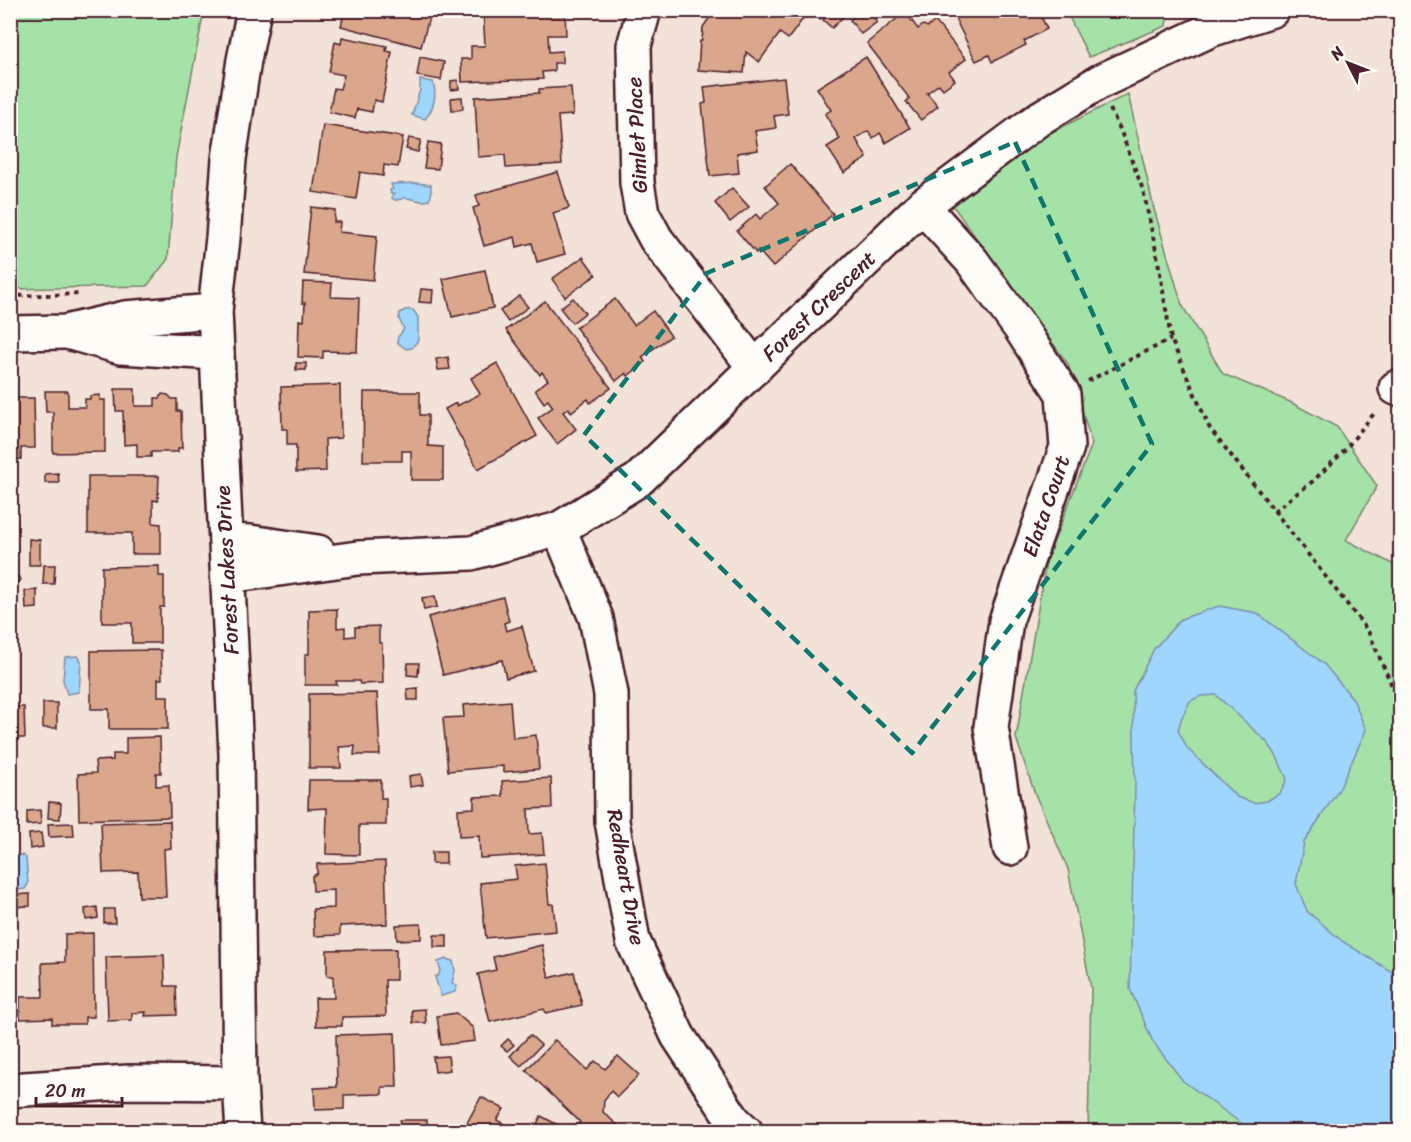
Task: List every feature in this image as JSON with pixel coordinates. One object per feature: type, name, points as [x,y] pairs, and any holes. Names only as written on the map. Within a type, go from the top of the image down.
[{"type":"street","name":"Forest Lakes Drive","points":[[243,1131],[240,1083],[236,754],[215,311],[229,159],[254,10]]},
{"type":"street","name":"Gimlet Place","points":[[644,10],[634,46],[636,183],[642,213],[656,239],[755,368]]},
{"type":"street","name":"Forest Crescent","points":[[228,576],[358,558],[471,553],[559,529],[638,480],[922,206],[1040,118],[1207,20],[1272,10]]},
{"type":"street","name":"Elata Court","points":[[922,206],[972,261],[1021,329],[1063,394],[1066,447],[1006,621],[991,726],[1010,848]]},
{"type":"street","points":[[10,333],[65,332],[125,318],[215,311]]},
{"type":"street","points":[[65,332],[121,347],[217,353]]},
{"type":"street","name":"Redheart Drive","points":[[559,529],[596,618],[611,694],[612,821],[633,941],[678,1036],[734,1128]]},
{"type":"street","name":"Forest Crescent","points":[[226,541],[250,542],[358,558]]},
{"type":"street","points":[[10,1090],[129,1082],[240,1083]]},
{"type":"path","points":[[1109,108],[1120,129],[1143,190],[1171,339],[1209,427],[1368,631],[1401,704]]},
{"type":"path","points":[[1063,394],[1171,339]]},
{"type":"path","points":[[1274,511],[1314,481],[1343,452],[1398,387]]},
{"type":"path","points":[[1401,827],[1397,891],[1401,893]]},
{"type":"highlighted area","points":[[1015,142],[1152,444],[912,753],[584,435],[707,273]]},
{"type":"green space","points":[[10,11],[204,11],[176,157],[168,259],[147,286],[11,289]]},
{"type":"green space","points":[[1066,11],[1168,11],[1166,26],[1089,57]]},
{"type":"green space","points":[[1128,94],[1154,209],[1182,305],[1223,374],[1290,402],[1337,427],[1377,486],[1346,540],[1400,568],[1400,1131],[1088,1131],[1091,988],[1068,869],[1035,794],[1016,738],[1046,562],[1092,444],[1068,364],[953,206],[1046,135]]},
{"type":"water","points":[[420,80],[433,82],[434,87],[433,106],[425,119],[412,115],[420,90]]},
{"type":"water","points":[[391,184],[431,185],[429,200],[404,198],[395,200],[392,198],[394,194],[391,194],[390,190],[393,189]]},
{"type":"water","points":[[413,310],[418,317],[418,340],[412,348],[406,349],[397,342],[404,329],[399,319],[400,313]]},
{"type":"water","points":[[1219,606],[1257,613],[1324,664],[1353,699],[1366,730],[1340,788],[1304,842],[1296,884],[1307,911],[1342,941],[1400,977],[1400,1131],[1252,1131],[1183,1081],[1153,1042],[1130,989],[1135,784],[1133,691],[1154,649],[1181,619]],"holes":[[[1216,695],[1268,743],[1276,755],[1287,779],[1280,793],[1267,801],[1254,803],[1237,797],[1187,748],[1178,730],[1190,701],[1201,696]]]},
{"type":"water","points":[[78,656],[81,661],[79,692],[67,694],[63,680],[65,657]]},
{"type":"water","points":[[22,855],[26,858],[28,884],[25,889],[17,890],[11,888],[11,858]]},
{"type":"water","points":[[446,959],[453,961],[455,971],[452,983],[457,986],[455,992],[441,996],[435,977],[439,975],[438,962]]},
{"type":"building","points":[[345,10],[431,10],[421,47],[341,26]]},
{"type":"building","points":[[483,10],[565,10],[566,35],[548,35],[549,52],[562,51],[562,63],[554,63],[554,71],[542,72],[543,79],[462,82],[461,59],[471,59],[471,46],[485,46]]},
{"type":"building","points":[[715,10],[798,10],[805,16],[788,39],[780,33],[759,62],[746,52],[744,73],[698,70],[703,27]]},
{"type":"building","points":[[809,10],[826,10],[820,19]]},
{"type":"building","points":[[833,10],[837,10],[843,17],[832,28],[823,20]]},
{"type":"building","points":[[862,10],[868,10],[877,22],[861,34],[850,20]]},
{"type":"building","points":[[951,10],[1038,10],[1047,29],[1024,41],[1026,45],[992,62],[989,55],[976,61]]},
{"type":"building","points":[[905,12],[918,29],[923,25],[928,27],[935,21],[966,59],[949,72],[955,80],[943,89],[939,84],[927,93],[938,106],[921,120],[906,102],[910,99],[867,43]]},
{"type":"building","points":[[342,37],[387,46],[386,51],[392,52],[382,102],[374,100],[372,112],[357,109],[355,118],[329,112],[334,88],[340,89],[344,75],[329,72],[335,42],[341,44]]},
{"type":"building","points":[[420,57],[444,62],[441,80],[417,76]]},
{"type":"building","points":[[866,57],[910,128],[886,143],[880,133],[873,138],[868,131],[856,139],[867,158],[844,173],[827,147],[840,139],[825,114],[831,110],[817,88]]},
{"type":"building","points":[[784,78],[788,114],[774,116],[776,128],[755,131],[758,150],[737,153],[739,173],[710,176],[702,104],[706,103],[704,87]]},
{"type":"building","points":[[458,80],[459,89],[451,90],[451,81]]},
{"type":"building","points":[[571,87],[573,115],[558,116],[562,164],[506,168],[505,155],[478,157],[475,97],[539,93],[539,89]]},
{"type":"building","points":[[462,97],[463,109],[452,111],[451,98]]},
{"type":"building","points":[[323,125],[403,137],[398,167],[384,165],[383,176],[360,172],[356,199],[313,192]]},
{"type":"building","points":[[409,138],[421,140],[418,152],[406,149]]},
{"type":"building","points":[[428,142],[441,144],[438,169],[424,168]]},
{"type":"building","points":[[790,164],[833,214],[773,267],[758,250],[756,253],[737,231],[756,214],[760,219],[779,203],[765,186]]},
{"type":"building","points":[[558,172],[569,208],[553,213],[565,254],[537,262],[532,243],[517,247],[515,237],[484,246],[473,208],[479,206],[476,195]]},
{"type":"building","points":[[732,188],[749,207],[730,222],[715,203]]},
{"type":"building","points":[[311,207],[335,210],[334,222],[340,222],[339,232],[377,236],[373,280],[304,274]]},
{"type":"building","points":[[583,257],[596,275],[565,297],[552,279]]},
{"type":"building","points":[[485,270],[493,308],[452,317],[443,279]]},
{"type":"building","points":[[303,282],[332,283],[331,297],[359,298],[357,352],[323,351],[323,358],[298,357],[299,320],[304,321]]},
{"type":"building","points":[[421,289],[433,290],[432,303],[419,302]]},
{"type":"building","points":[[519,296],[528,307],[508,322],[500,311]]},
{"type":"building","points":[[573,298],[585,313],[572,323],[560,308]]},
{"type":"building","points":[[615,299],[634,325],[653,311],[671,336],[642,357],[645,362],[628,376],[626,373],[616,381],[576,328]]},
{"type":"building","points":[[545,301],[611,388],[590,403],[588,399],[571,412],[569,408],[563,412],[576,429],[557,444],[538,418],[553,407],[548,400],[544,403],[535,390],[548,380],[542,372],[540,375],[506,330]]},
{"type":"building","points":[[448,357],[450,369],[438,370],[436,359]]},
{"type":"building","points":[[296,363],[306,363],[306,370],[296,370]]},
{"type":"building","points":[[497,363],[537,436],[478,469],[445,409],[456,403],[457,406],[480,394],[471,378]]},
{"type":"building","points":[[340,385],[341,438],[325,439],[326,471],[296,472],[296,445],[287,445],[287,429],[282,429],[281,387]]},
{"type":"building","points":[[115,389],[135,389],[135,406],[155,406],[155,398],[160,398],[162,394],[177,399],[177,411],[181,411],[182,448],[178,448],[178,452],[151,452],[151,457],[137,457],[137,444],[124,445],[123,411],[116,411]]},
{"type":"building","points":[[45,391],[68,391],[68,407],[85,407],[85,399],[90,399],[90,396],[100,395],[100,400],[105,400],[105,452],[53,453],[53,412],[46,412]]},
{"type":"building","points":[[364,392],[420,392],[420,415],[428,415],[428,446],[443,447],[443,480],[411,480],[411,451],[402,451],[402,461],[363,461]]},
{"type":"building","points":[[10,398],[34,398],[35,448],[21,448],[21,459],[10,460]]},
{"type":"building","points":[[58,473],[59,483],[45,483],[45,474]]},
{"type":"building","points":[[88,476],[159,476],[158,501],[153,500],[153,523],[161,524],[161,554],[132,554],[132,533],[88,533]]},
{"type":"building","points":[[29,539],[40,540],[40,565],[29,565]]},
{"type":"building","points":[[44,565],[55,565],[54,584],[43,584]]},
{"type":"building","points":[[159,566],[159,576],[164,576],[164,607],[160,607],[160,643],[132,643],[132,623],[102,623],[102,567]]},
{"type":"building","points":[[10,567],[21,580],[10,589]]},
{"type":"building","points":[[37,590],[37,608],[26,609],[25,591]]},
{"type":"building","points":[[435,596],[437,607],[424,610],[422,598]]},
{"type":"building","points":[[503,597],[509,621],[504,623],[506,631],[522,626],[534,671],[506,678],[502,660],[443,675],[428,617]]},
{"type":"building","points":[[337,609],[337,628],[345,627],[345,637],[355,636],[355,627],[379,626],[379,643],[382,643],[383,683],[360,684],[359,681],[336,681],[337,685],[305,685],[305,654],[309,654],[309,610]]},
{"type":"building","points":[[161,650],[162,679],[158,679],[158,696],[168,696],[168,729],[109,729],[109,709],[91,709],[91,651]]},
{"type":"building","points":[[408,663],[419,663],[418,676],[407,675]]},
{"type":"building","points":[[418,688],[418,700],[408,700],[407,689]]},
{"type":"building","points":[[10,690],[12,690],[13,707],[24,707],[25,738],[10,738]]},
{"type":"building","points":[[377,693],[380,755],[354,755],[355,746],[339,747],[341,768],[309,768],[309,694]]},
{"type":"building","points":[[510,701],[513,738],[536,735],[539,769],[503,772],[503,766],[448,771],[443,718],[464,717],[463,705]]},
{"type":"building","points":[[43,703],[57,703],[57,728],[43,728]]},
{"type":"building","points":[[160,737],[161,773],[156,773],[156,786],[169,785],[170,817],[79,820],[78,774],[96,773],[95,761],[113,760],[113,754],[126,754],[126,738]]},
{"type":"building","points":[[421,774],[423,785],[410,787],[409,776]]},
{"type":"building","points":[[551,778],[552,808],[528,809],[529,834],[542,833],[544,854],[480,858],[479,836],[459,837],[458,809],[474,808],[474,797],[503,796],[502,781]]},
{"type":"building","points":[[309,780],[381,780],[381,798],[386,798],[386,825],[359,825],[359,855],[326,854],[327,808],[308,809]]},
{"type":"building","points":[[49,802],[61,803],[60,819],[48,818]]},
{"type":"building","points":[[40,810],[41,824],[27,825],[27,811]]},
{"type":"building","points":[[170,821],[171,848],[164,849],[166,897],[139,897],[138,872],[103,873],[101,823]]},
{"type":"building","points":[[73,823],[74,836],[49,837],[48,824]]},
{"type":"building","points":[[41,833],[43,847],[30,849],[29,834]]},
{"type":"building","points":[[432,852],[446,852],[446,864],[432,864]]},
{"type":"building","points":[[385,861],[387,924],[340,926],[340,935],[314,936],[313,909],[334,908],[334,890],[313,891],[312,876],[317,874],[317,864]]},
{"type":"building","points":[[545,863],[549,904],[553,904],[556,931],[486,938],[480,883],[517,879],[515,866]]},
{"type":"building","points":[[30,894],[30,906],[10,907],[10,895]]},
{"type":"building","points":[[97,907],[98,918],[86,920],[85,909]]},
{"type":"building","points":[[104,909],[114,909],[115,923],[104,923]]},
{"type":"building","points":[[421,924],[421,939],[397,940],[396,925]]},
{"type":"building","points":[[93,933],[94,1017],[85,1017],[85,1024],[52,1024],[52,1018],[20,1019],[20,997],[43,997],[42,963],[65,962],[65,934]]},
{"type":"building","points":[[434,935],[447,935],[447,947],[434,947]]},
{"type":"building","points":[[542,945],[549,978],[574,972],[582,1005],[546,1013],[544,1009],[490,1022],[478,974],[496,970],[493,957]]},
{"type":"building","points":[[396,949],[396,980],[385,980],[386,1016],[342,1017],[342,1026],[316,1026],[315,998],[334,998],[333,976],[327,976],[327,950]]},
{"type":"building","points":[[164,955],[165,986],[176,986],[177,1015],[145,1016],[146,1012],[132,1013],[132,1020],[108,1021],[106,957]]},
{"type":"building","points":[[425,1009],[426,1023],[413,1023],[412,1010]]},
{"type":"building","points":[[456,1013],[473,1028],[475,1041],[441,1045],[437,1016]]},
{"type":"building","points":[[395,1033],[397,1087],[382,1087],[382,1094],[344,1095],[344,1109],[315,1110],[314,1088],[337,1087],[336,1035]]},
{"type":"building","points":[[530,1035],[541,1045],[521,1066],[510,1056]]},
{"type":"building","points":[[508,1039],[514,1045],[507,1051],[501,1046]]},
{"type":"building","points":[[555,1040],[587,1070],[595,1061],[605,1069],[618,1056],[639,1075],[617,1097],[611,1091],[604,1100],[603,1112],[625,1132],[579,1132],[575,1127],[580,1122],[526,1070]]},
{"type":"building","points":[[448,1056],[450,1070],[435,1072],[433,1057]]},
{"type":"building","points":[[481,1097],[504,1109],[497,1120],[519,1132],[462,1132]]},
{"type":"building","points":[[541,1116],[558,1125],[554,1132],[533,1132]]},
{"type":"building","points":[[400,1120],[427,1120],[427,1132],[399,1132]]},
{"type":"building","points":[[345,1126],[346,1132],[317,1132],[317,1127]]}]
